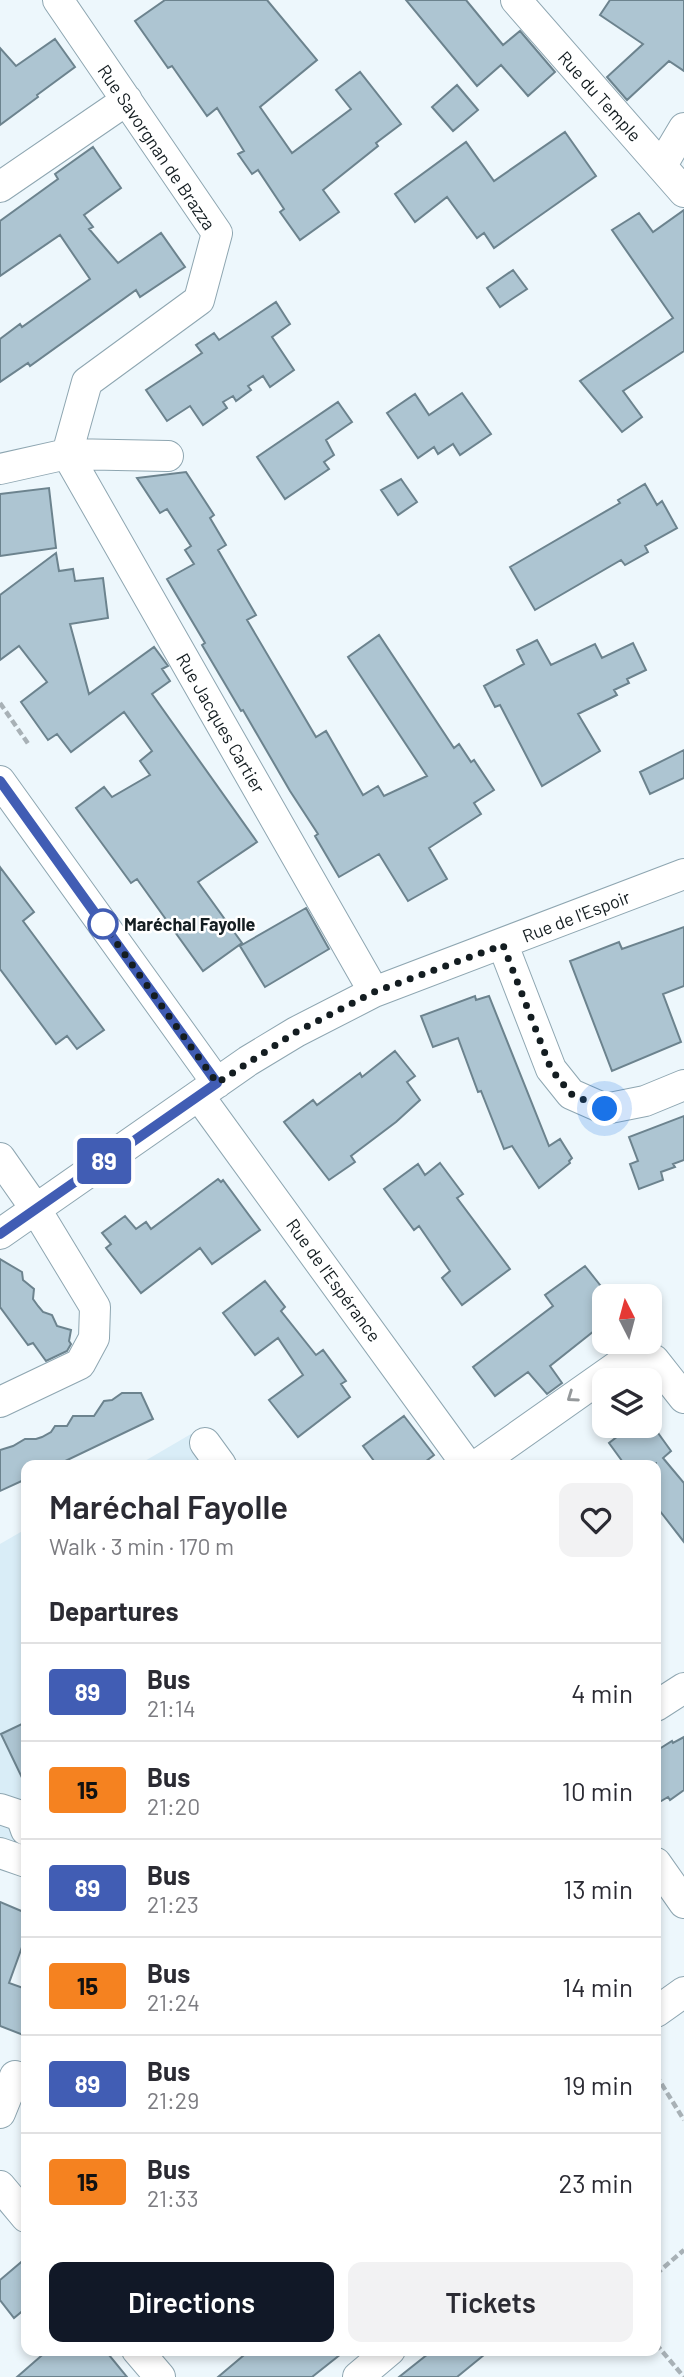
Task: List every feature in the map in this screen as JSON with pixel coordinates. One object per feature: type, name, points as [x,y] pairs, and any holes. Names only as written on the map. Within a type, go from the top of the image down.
[{"type":"street","name":"Rue Savorgnan de Brazza","points":[[58,0],[217,233],[199,300],[87,382],[67,454]]},
{"type":"street","name":"Rue du Temple","points":[[516,0],[684,192]]},
{"type":"street","points":[[0,187],[127,100]]},
{"type":"street","points":[[662,165],[684,128]]},
{"type":"street","points":[[0,469],[67,454],[168,456]]},
{"type":"street","name":"Rue Jacques Cartier","points":[[67,454],[374,992]]},
{"type":"street","name":"Rue de l'Espérance","points":[[0,781],[208,1090],[464,1460]]},
{"type":"street","name":"Rue de l'Espoir","points":[[0,1234],[296,1032],[374,992],[684,874]]},
{"type":"street","points":[[503,945],[551,1069],[571,1094],[605,1109],[645,1101],[684,1085]]},
{"type":"street","points":[[0,1158],[35,1208],[95,1307],[94,1338],[80,1364],[0,1402]]},
{"type":"street","points":[[484,1460],[626,1360],[654,1360],[684,1398]]},
{"type":"street","points":[[661,1703],[684,1688]]},
{"type":"street","points":[[0,1809],[21,1816]]},
{"type":"street","points":[[0,1853],[21,1860]]},
{"type":"street","points":[[661,1870],[684,1903]]},
{"type":"street","points":[[661,2008],[684,1992]]},
{"type":"street","points":[[0,2113],[14,2076]]},
{"type":"street","points":[[0,2186],[21,2211]]},
{"type":"street","points":[[142,2356],[160,2377]]},
{"type":"street","points":[[358,2377],[383,2356]]},
{"type":"path","points":[[0,703],[29,745]]},
{"type":"path","points":[[661,2083],[684,2120]]},
{"type":"path","points":[[661,2270],[684,2250]]},
{"type":"path","points":[[661,2350],[684,2377]]},
{"type":"shaded area","points":[[191,1434],[209,1460],[147,1460]]},
{"type":"shaded area","points":[[21,1532],[21,1847],[0,1839],[0,1544]]},
{"type":"building","points":[[165,0],[267,0],[317,60],[260,107],[292,153],[351,109],[336,90],[360,72],[401,124],[323,190],[339,212],[300,240],[280,212],[284,209],[258,170],[252,174],[238,154],[244,151],[217,108],[207,116],[172,66],[168,68],[135,21]]},
{"type":"building","points":[[406,0],[466,0],[503,45],[520,31],[555,72],[528,96],[501,65],[477,86]]},
{"type":"building","points":[[610,0],[684,0],[684,71],[669,61],[627,100],[607,77],[643,44],[600,15]]},
{"type":"building","points":[[55,39],[75,67],[0,125],[0,48],[16,66]]},
{"type":"building","points":[[457,85],[478,110],[453,131],[432,107]]},
{"type":"building","points":[[565,132],[596,176],[494,248],[484,233],[477,238],[447,197],[415,222],[395,194],[466,142],[494,181]]},
{"type":"building","points":[[93,147],[121,188],[84,215],[93,227],[89,229],[118,263],[161,233],[185,267],[140,297],[136,290],[30,366],[28,363],[0,382],[0,339],[20,324],[22,327],[90,279],[60,235],[0,276],[0,221],[58,179],[55,174]]},
{"type":"building","points":[[684,210],[684,351],[623,391],[642,417],[622,432],[580,381],[673,318],[612,230],[639,213],[653,232]]},
{"type":"building","points":[[513,270],[527,289],[500,307],[487,288]]},
{"type":"building","points":[[276,302],[290,324],[272,337],[294,370],[270,387],[263,376],[248,386],[251,390],[236,401],[233,396],[223,402],[227,408],[203,425],[190,406],[167,421],[146,390],[202,353],[196,345],[214,333],[219,340]]},
{"type":"building","points":[[462,393],[491,434],[460,455],[453,444],[438,454],[434,447],[418,458],[387,413],[415,394],[429,415]]},
{"type":"building","points":[[338,402],[352,422],[326,440],[334,455],[324,462],[329,469],[285,499],[257,457]]},
{"type":"building","points":[[186,472],[214,515],[210,518],[226,545],[218,550],[256,615],[247,620],[316,737],[326,731],[363,795],[378,786],[384,796],[427,776],[348,657],[379,635],[454,748],[459,744],[471,762],[474,760],[494,790],[474,803],[481,814],[429,848],[447,879],[408,901],[379,854],[339,877],[315,836],[318,834],[243,710],[241,711],[167,579],[194,564],[185,550],[191,546],[167,509],[160,513],[137,478]]},
{"type":"building","points":[[401,479],[417,502],[398,515],[381,490]]},
{"type":"building","points":[[645,484],[657,505],[662,501],[677,528],[645,546],[648,552],[625,565],[621,560],[535,610],[510,567],[620,503],[618,500]]},
{"type":"building","points":[[49,488],[56,548],[0,556],[0,494]]},
{"type":"building","points":[[56,553],[59,571],[73,569],[75,581],[103,578],[108,618],[70,624],[89,694],[154,647],[168,666],[162,669],[170,681],[152,694],[257,842],[198,882],[242,943],[203,971],[137,879],[131,883],[76,808],[104,787],[112,797],[150,775],[140,761],[152,751],[124,712],[71,752],[57,734],[48,740],[21,702],[47,682],[19,646],[0,660],[0,595]]},
{"type":"building","points":[[537,640],[551,665],[595,644],[602,658],[633,643],[646,670],[627,679],[629,683],[614,690],[617,695],[578,714],[600,751],[542,786],[500,705],[495,707],[484,686],[524,664],[517,650]]},
{"type":"building","points":[[684,750],[684,778],[650,794],[640,772]]},
{"type":"building","points":[[0,867],[34,912],[23,921],[104,1030],[77,1049],[67,1036],[56,1044],[0,969]]},
{"type":"building","points":[[306,908],[329,949],[265,987],[240,946]]},
{"type":"building","points":[[684,927],[684,986],[663,994],[681,1042],[612,1071],[570,961],[619,942],[622,949]]},
{"type":"building","points":[[475,996],[476,1000],[489,996],[549,1146],[560,1139],[572,1158],[570,1163],[539,1188],[512,1146],[504,1149],[481,1091],[478,1092],[458,1038],[433,1047],[421,1016]]},
{"type":"building","points":[[395,1051],[415,1076],[407,1082],[420,1100],[351,1156],[355,1162],[329,1180],[284,1122],[313,1100],[317,1105],[360,1073],[362,1077]]},
{"type":"building","points":[[684,1116],[684,1160],[661,1172],[663,1180],[639,1189],[630,1164],[638,1161],[629,1137]]},
{"type":"building","points":[[440,1163],[463,1194],[457,1198],[510,1269],[462,1305],[442,1278],[450,1271],[419,1226],[414,1230],[384,1189],[418,1164],[425,1175]]},
{"type":"building","points":[[218,1179],[221,1182],[223,1180],[260,1230],[212,1264],[200,1248],[141,1293],[106,1248],[111,1244],[102,1233],[125,1216],[136,1229],[146,1222],[151,1229]]},
{"type":"building","points":[[0,1259],[22,1272],[23,1280],[34,1289],[33,1299],[43,1312],[52,1315],[57,1326],[71,1330],[71,1344],[67,1351],[46,1361],[33,1343],[28,1345],[0,1307]]},
{"type":"building","points":[[585,1266],[599,1284],[592,1284],[592,1333],[550,1366],[562,1383],[547,1394],[528,1372],[495,1396],[473,1367],[553,1306],[545,1295]]},
{"type":"building","points":[[265,1281],[285,1307],[281,1311],[316,1355],[323,1350],[346,1381],[341,1384],[350,1397],[298,1437],[269,1400],[303,1375],[278,1338],[255,1355],[223,1313]]},
{"type":"building","points":[[122,1393],[141,1393],[153,1419],[67,1460],[21,1460],[21,1481],[0,1491],[0,1450],[25,1439],[42,1437],[55,1426],[67,1426],[73,1416],[94,1416],[104,1401],[112,1400]]},
{"type":"building","points":[[404,1416],[434,1455],[428,1460],[373,1460],[363,1446]]},
{"type":"building","points":[[615,1438],[662,1438],[671,1451],[663,1458],[684,1483],[684,1542],[661,1512],[661,1460],[621,1460],[609,1443]]},
{"type":"building","points":[[21,1724],[21,1776],[1,1734]]},
{"type":"building","points":[[684,1737],[684,1790],[670,1800],[668,1797],[661,1801],[661,1748],[672,1741],[673,1743]]},
{"type":"building","points":[[0,1902],[21,1911],[21,1950],[9,1983],[21,1987],[21,2034],[0,2026]]},
{"type":"building","points":[[21,2262],[21,2312],[14,2318],[0,2300],[0,2280]]},
{"type":"building","points":[[41,2356],[110,2356],[127,2377],[17,2377]]},
{"type":"building","points":[[243,2356],[338,2356],[312,2377],[218,2377]]},
{"type":"building","points":[[425,2356],[483,2356],[457,2377],[399,2377]]},
{"type":"bus line","name":"89","points":[[0,781],[217,1083],[0,1234]]},
{"type":"place","name":"Maréchal Fayolle","points":[[103,924]]},
{"type":"route","points":[[103,924],[217,1083],[296,1032],[374,992],[503,945],[551,1069],[571,1094],[605,1109]]}]
